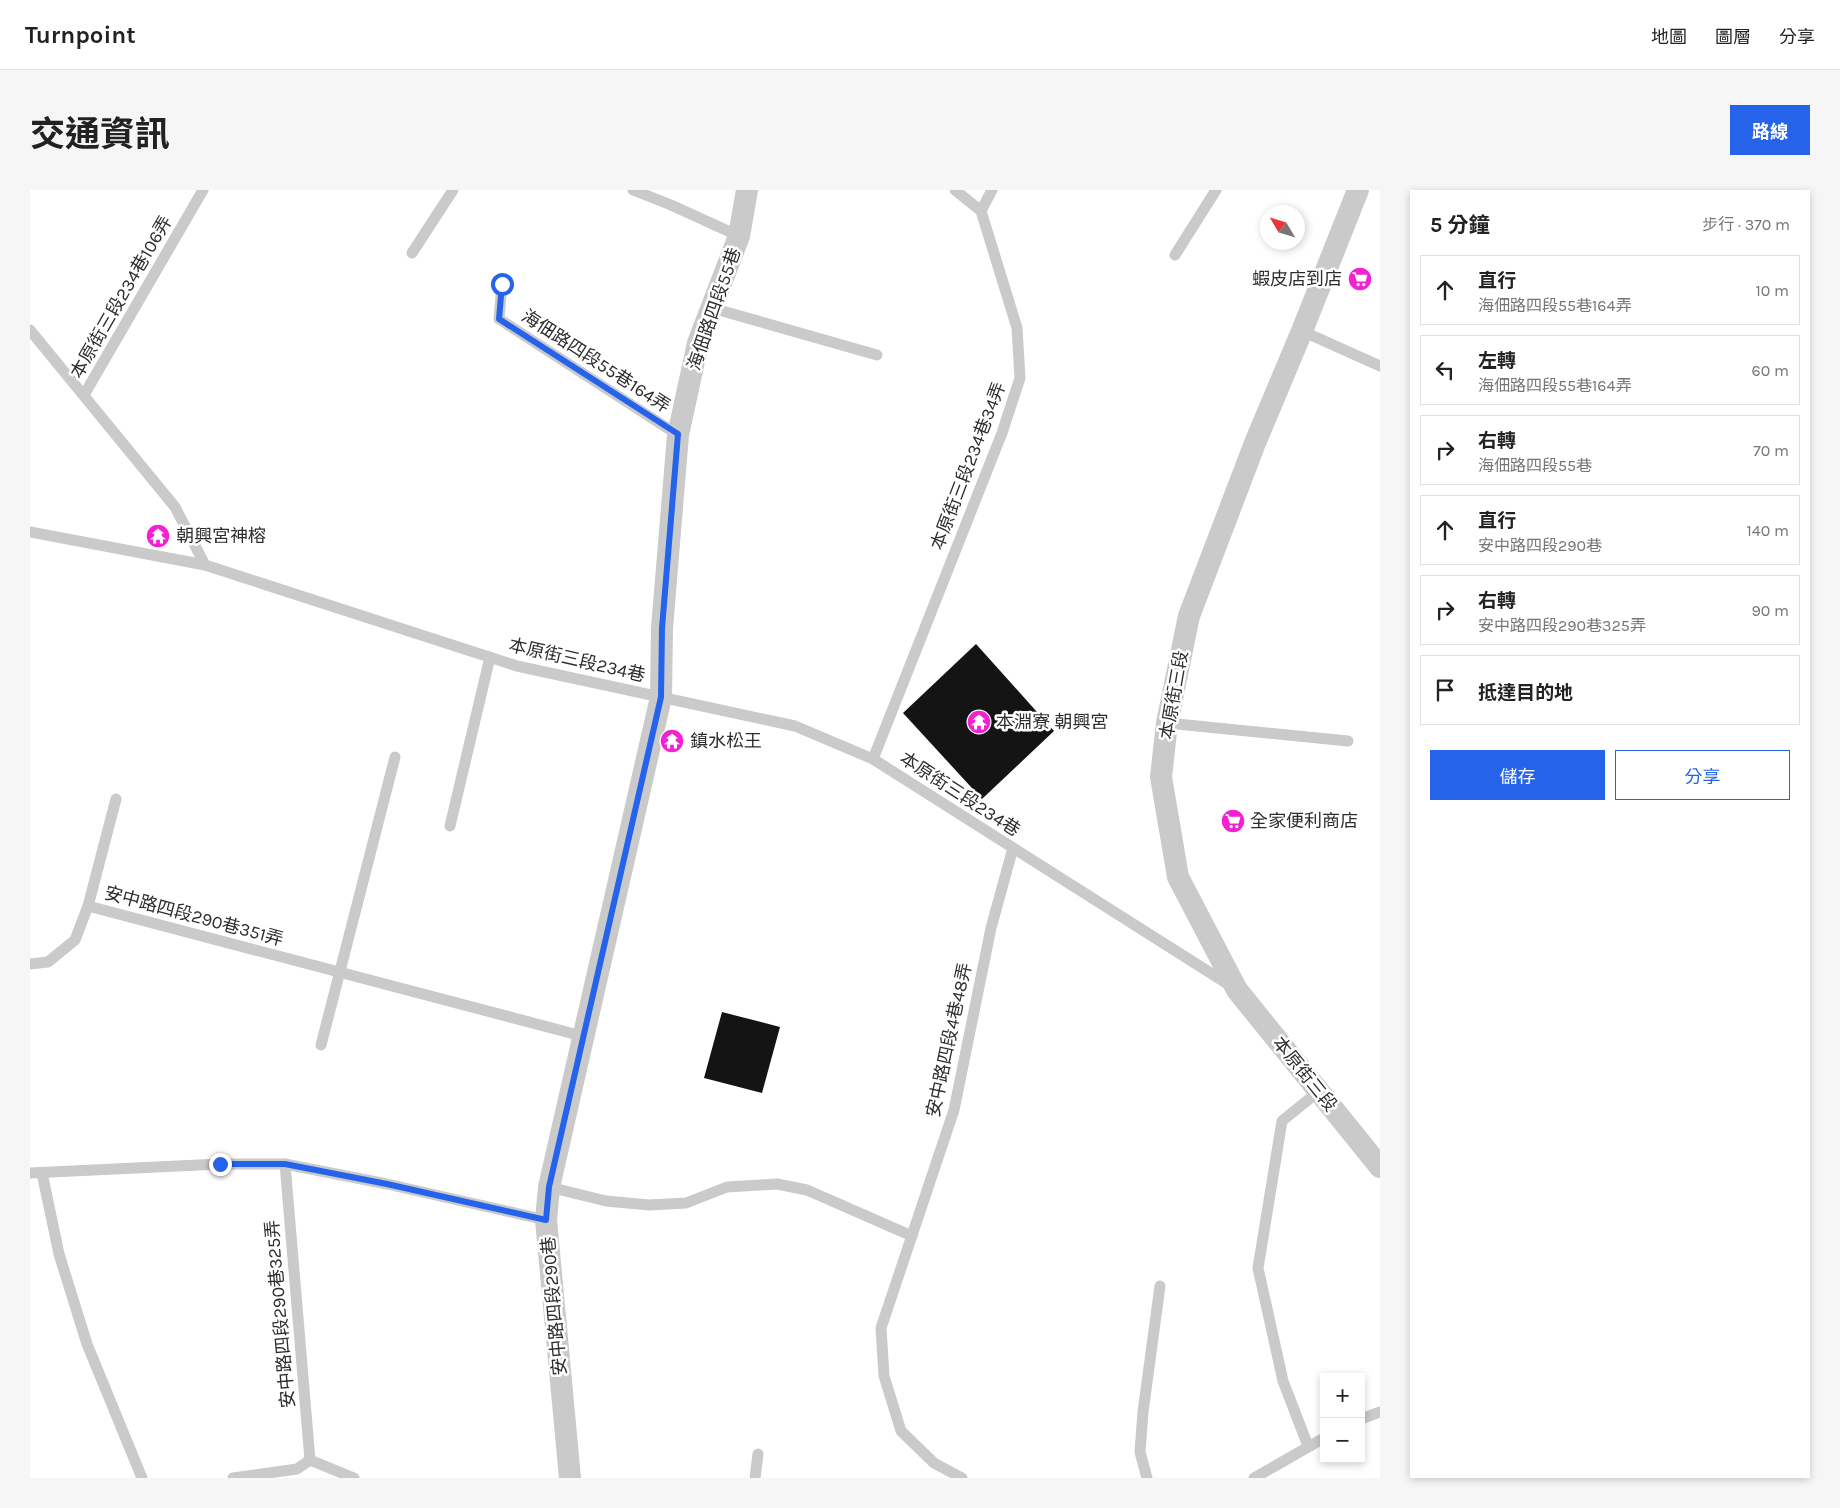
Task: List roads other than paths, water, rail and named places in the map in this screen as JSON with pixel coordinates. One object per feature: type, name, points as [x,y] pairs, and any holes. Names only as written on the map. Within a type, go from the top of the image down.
[{"type":"street","name":"海佃路四段55巷","points":[[661,697],[662,628],[678,434],[698,343],[739,236],[747,190]]},
{"type":"street","name":"本原街三段","points":[[1358,190],[1255,443],[1189,616],[1167,723],[1161,777],[1178,877],[1236,990],[1380,1167]]},
{"type":"street","name":"安中路四段290巷","points":[[570,1478],[546,1220],[549,1187],[661,697]]},
{"type":"lane","name":"本原街三段234巷106弄","points":[[84,395],[203,190]]},
{"type":"lane","points":[[412,253],[453,190]]},
{"type":"lane","points":[[633,190],[739,236]]},
{"type":"lane","points":[[955,190],[981,211],[992,190]]},
{"type":"lane","points":[[1175,255],[1216,190]]},
{"type":"lane","name":"本原街三段234巷34弄","points":[[873,759],[1002,433],[1020,378],[1017,328],[981,211]]},
{"type":"lane","name":"海佃路四段55巷164弄","points":[[502,284],[499,319],[678,434]]},
{"type":"lane","points":[[712,308],[877,355]]},
{"type":"lane","name":"本原街三段234巷106弄","points":[[30,330],[175,507],[205,565]]},
{"type":"lane","points":[[1302,331],[1380,366]]},
{"type":"lane","name":"本原街三段234巷","points":[[30,532],[205,565],[517,666],[795,726],[873,759],[1236,990]]},
{"type":"lane","points":[[450,826],[490,658]]},
{"type":"lane","points":[[1167,723],[1348,741]]},
{"type":"lane","points":[[321,1045],[395,757]]},
{"type":"lane","name":"安中路四段290巷351弄","points":[[116,799],[88,906],[582,1036]]},
{"type":"lane","name":"安中路四段4巷48弄","points":[[962,1478],[934,1463],[901,1431],[884,1376],[882,1328],[954,1110],[991,928],[1012,848]]},
{"type":"lane","points":[[30,964],[48,962],[75,940],[88,906]]},
{"type":"lane","points":[[1308,1446],[1283,1381],[1258,1268],[1282,1121],[1318,1091]]},
{"type":"lane","points":[[30,1173],[220,1164],[285,1164],[387,1184],[546,1220]]},
{"type":"lane","name":"安中路四段290巷325弄","points":[[285,1164],[310,1460]]},
{"type":"lane","points":[[42,1173],[59,1254],[87,1344],[142,1478]]},
{"type":"lane","points":[[549,1187],[606,1201],[649,1205],[686,1203],[727,1187],[776,1184],[807,1190],[912,1236]]},
{"type":"lane","points":[[1147,1478],[1140,1452],[1143,1412],[1160,1286]]},
{"type":"lane","points":[[1365,1417],[1380,1412]]},
{"type":"lane","points":[[1254,1478],[1320,1440]]},
{"type":"lane","points":[[755,1478],[758,1454]]},
{"type":"lane","points":[[233,1478],[297,1473],[310,1460],[354,1478]]},
{"type":"place","name":"蝦皮店到店","points":[[1360,279]]},
{"type":"place","name":"朝興宮神榕","points":[[158,536]]},
{"type":"place","name":"本淵寮 朝興宮","points":[[979,722]]},
{"type":"place","name":"鎮水松王","points":[[672,741]]},
{"type":"place","name":"全家便利商店","points":[[1233,821]]}]
